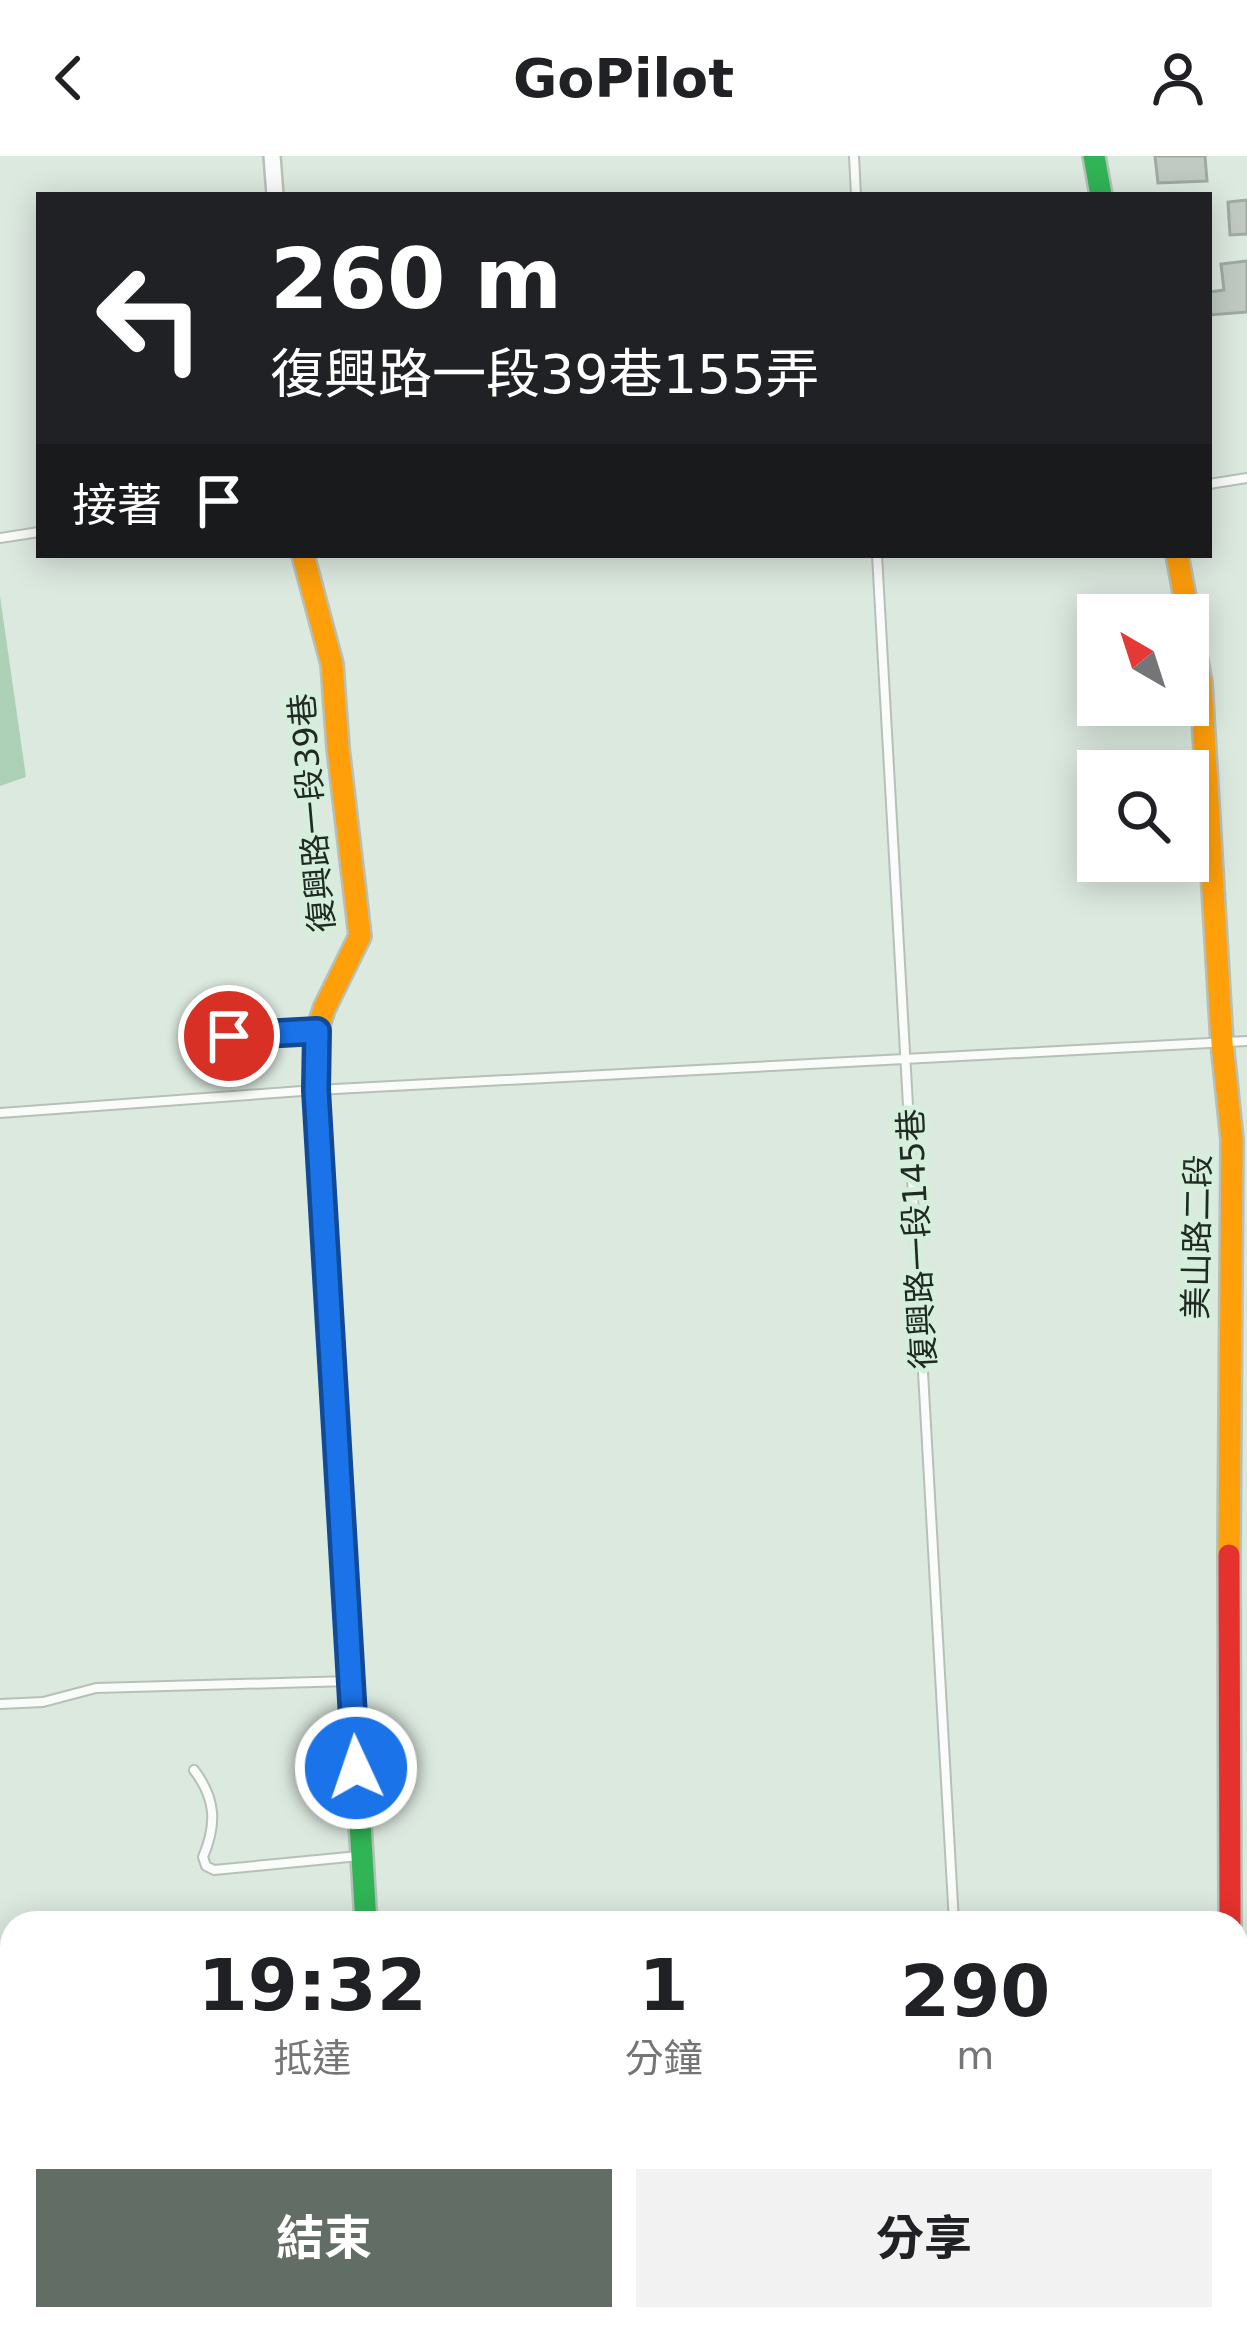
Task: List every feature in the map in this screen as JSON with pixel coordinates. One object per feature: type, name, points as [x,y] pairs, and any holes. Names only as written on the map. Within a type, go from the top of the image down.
[{"type":"street","points":[[272,156],[275,192]]},
{"type":"street","points":[[1094,156],[1100,192]]},
{"type":"street","name":"復興路一段39巷","points":[[304,558],[332,664],[359,936],[354,957],[317,1031],[316,1090],[365,1911]]},
{"type":"street","name":"美山路二段","points":[[1178,558],[1201,683],[1232,1140],[1230,1911]]},
{"type":"lane","points":[[854,156],[856,192]]},
{"type":"lane","points":[[1212,484],[1247,478]]},
{"type":"lane","points":[[0,538],[36,532]]},
{"type":"lane","name":"復興路一段145巷","points":[[877,558],[953,1911]]},
{"type":"lane","points":[[185,1039],[317,1031]]},
{"type":"lane","points":[[0,1113],[316,1090],[1247,1041]]},
{"type":"lane","points":[[0,1704],[43,1702],[96,1688],[352,1681]]},
{"type":"lane","points":[[194,1769],[214,1814],[203,1857],[206,1866],[214,1870],[361,1856]]},
{"type":"green space","points":[[0,596],[26,777],[0,786]]},
{"type":"building","points":[[1155,156],[1205,156],[1207,181],[1158,183]]},
{"type":"building","points":[[1247,200],[1247,234],[1230,235],[1228,202]]},
{"type":"building","points":[[1247,261],[1247,312],[1212,315],[1212,292],[1224,290],[1221,264]]},
{"type":"traffic: fast","points":[[1094,156],[1100,192]]},
{"type":"traffic: fast","points":[[319,1139],[365,1911]]},
{"type":"traffic: slow","points":[[304,558],[332,664],[360,936],[317,1032],[319,1139]]},
{"type":"traffic: slow","points":[[1178,558],[1201,683],[1232,1140],[1229,1555]]},
{"type":"traffic: jam","points":[[1229,1555],[1230,1911]]},
{"type":"route","points":[[229,1036],[317,1031],[316,1090],[356,1768]]}]
